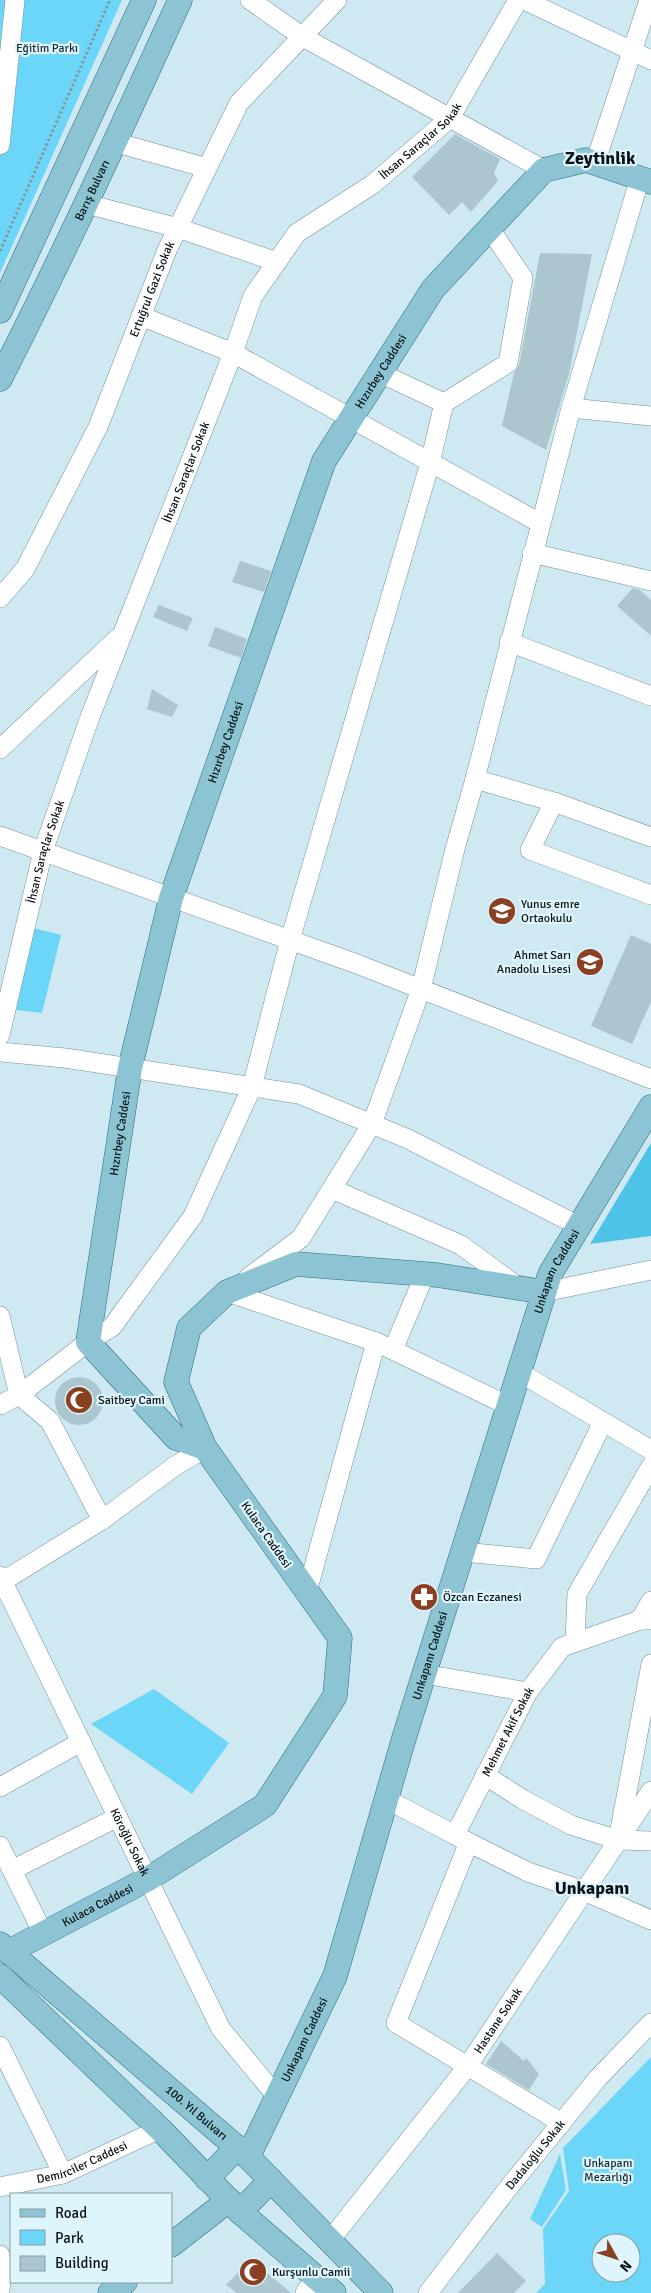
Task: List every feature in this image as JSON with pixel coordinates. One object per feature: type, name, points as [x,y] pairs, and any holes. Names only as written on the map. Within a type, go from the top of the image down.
[{"type":"main road","points":[[0,311],[144,0]]},
{"type":"main road","name":"Barış Bulvarı","points":[[0,379],[87,204],[180,0]]},
{"type":"main road","points":[[544,170],[586,160],[646,180]]},
{"type":"main road","name":"Hızırbey Caddesi","points":[[88,1342],[130,1068],[171,898],[324,461],[433,289],[544,170]]},
{"type":"main road","name":"Unkapanı Caddesi","points":[[206,2179],[242,2152],[278,2098],[335,1976],[424,1674],[550,1274],[651,1107]]},
{"type":"main road","name":"Kulaca Caddesi","points":[[4,1948],[43,1933],[148,1879],[265,1805],[335,1696],[340,1638],[205,1448],[176,1382],[188,1328],[227,1292],[296,1264],[425,1274],[544,1292]]},
{"type":"main road","points":[[88,1342],[176,1438],[205,1448]]},
{"type":"main road","name":"100. Yıl Bulvarı","points":[[4,1948],[242,2152],[331,2239],[381,2293]]},
{"type":"main road","points":[[0,1976],[160,2129],[310,2285],[334,2293]]},
{"type":"main road","points":[[172,2244],[235,2206],[271,2180]]},
{"type":"main road","points":[[110,2293],[124,2283]]},
{"type":"street","points":[[0,145],[3,98],[15,0]]},
{"type":"street","points":[[250,0],[303,37],[544,170]]},
{"type":"street","name":"Ertuğrul Gazi Sokak","points":[[0,598],[25,569],[93,435],[178,228],[239,103],[337,0]]},
{"type":"street","name":"İhsan Saraçlar Sokak","points":[[0,1035],[43,851],[90,717],[233,353],[253,296],[297,233],[373,184],[450,118],[518,0]]},
{"type":"street","points":[[524,0],[651,60]]},
{"type":"street","points":[[595,163],[649,0]]},
{"type":"street","points":[[114,142],[207,168]]},
{"type":"street","points":[[227,1292],[301,1238],[372,1124],[422,989],[455,849],[475,779],[570,408],[646,180]]},
{"type":"street","points":[[87,204],[178,228],[277,262]]},
{"type":"street","points":[[0,1405],[20,1395],[88,1342],[112,1327],[193,1216],[252,1087],[290,940],[430,463],[444,402],[508,363],[523,278],[490,229]]},
{"type":"street","points":[[141,316],[233,353],[540,523]]},
{"type":"street","points":[[380,373],[444,402]]},
{"type":"street","points":[[570,408],[651,416]]},
{"type":"street","points":[[532,553],[651,582]]},
{"type":"street","points":[[0,749],[122,634]]},
{"type":"street","points":[[509,642],[651,696]]},
{"type":"street","points":[[475,779],[554,802],[651,837]]},
{"type":"street","points":[[554,802],[530,850],[651,895]]},
{"type":"street","points":[[0,836],[422,989],[651,1079]]},
{"type":"street","points":[[0,1052],[65,1058],[299,1094],[408,1138],[579,1226]]},
{"type":"street","points":[[332,1189],[461,1245],[519,1288]]},
{"type":"street","points":[[544,1292],[651,1270]]},
{"type":"street","points":[[393,1350],[425,1274]]},
{"type":"street","points":[[227,1292],[376,1342],[509,1406]]},
{"type":"street","points":[[0,1316],[20,1395],[50,1421],[102,1520]]},
{"type":"street","points":[[307,1592],[376,1342]]},
{"type":"street","points":[[519,1372],[651,1450]]},
{"type":"street","points":[[462,1552],[536,1559],[603,1422]]},
{"type":"street","points":[[1,1580],[102,1520],[175,1466],[205,1448]]},
{"type":"street","points":[[575,1642],[578,1594],[651,1466]]},
{"type":"street","name":"Köroğlu Sokak","points":[[1,1580],[221,2028],[278,2098]]},
{"type":"street","points":[[645,1620],[651,1601]]},
{"type":"street","name":"Mehmet Akif Sokak","points":[[467,2067],[396,2023],[485,1775],[528,1692],[562,1646],[645,1620]]},
{"type":"street","points":[[618,1840],[651,1664]]},
{"type":"street","points":[[424,1674],[528,1692]]},
{"type":"street","points":[[0,1787],[81,1742]]},
{"type":"street","points":[[485,1775],[522,1799],[571,1825],[618,1840],[651,1841]]},
{"type":"street","name":"Hastane Sokak","points":[[331,2239],[467,2067],[651,1791]]},
{"type":"street","points":[[386,1799],[528,1872],[584,1890],[651,1920]]},
{"type":"street","points":[[12,1870],[118,1817]]},
{"type":"street","points":[[0,1846],[43,1933]]},
{"type":"street","name":"Dadaloğlu Sokak","points":[[428,2293],[509,2186],[598,2078],[651,2023]]},
{"type":"street","points":[[0,2046],[63,2174]]},
{"type":"street","points":[[467,2067],[562,2122]]},
{"type":"street","name":"Demirciler Caddesi","points":[[0,2187],[63,2174],[160,2129]]},
{"type":"street","points":[[0,2255],[3,2272],[0,2289]]},
{"type":"path","points":[[0,250],[110,0]]},
{"type":"green space","name":"Eğitim Parkı","points":[[0,0],[122,0],[0,273]]},
{"type":"green space","points":[[34,928],[61,935],[42,1013],[16,1010]]},
{"type":"green space","points":[[154,1689],[229,1743],[192,1794],[91,1724]]},
{"type":"green space","name":"Unkapanı Mezarlığı","points":[[651,2057],[651,2293],[536,2293],[545,2284],[543,2229],[569,2191],[563,2148]]},
{"type":"green space","points":[[560,2154],[566,2190],[542,2227],[530,2219]]},
{"type":"shaded area","points":[[651,1143],[651,1236],[590,1244]]},
{"type":"building","points":[[455,134],[500,159],[494,173],[498,181],[471,212],[462,202],[449,215],[412,177]]},
{"type":"building","points":[[540,253],[592,254],[569,374],[546,450],[502,426],[514,373],[519,365]]},
{"type":"building","points":[[240,561],[271,571],[264,592],[232,582]]},
{"type":"building","points":[[633,588],[640,590],[651,600],[651,636],[617,606]]},
{"type":"building","points":[[159,605],[193,618],[187,631],[153,617]]},
{"type":"building","points":[[215,627],[247,639],[241,658],[208,646]]},
{"type":"building","points":[[152,689],[178,705],[172,717],[147,709]]},
{"type":"building","points":[[631,935],[651,944],[651,1002],[632,1044],[591,1026]]},
{"type":"building","name":"Saitbey Cami","points":[[79,1377],[88,1379],[96,1384],[101,1392],[103,1401],[101,1410],[96,1418],[88,1423],[79,1425],[70,1423],[62,1418],[57,1410],[55,1401],[57,1392],[62,1384],[70,1379]]},
{"type":"building","points":[[501,2041],[524,2061],[526,2058],[539,2074],[529,2090],[486,2064]]},
{"type":"building","points":[[497,2253],[526,2281],[514,2293],[458,2293]]},
{"type":"building","name":"Kurşunlu Camii","points":[[251,2259],[291,2293],[237,2293],[226,2285]]},
{"type":"place","name":"Yunus emre Ortaokulu","points":[[502,911]]},
{"type":"place","name":"Ahmet Sarı Anadolu Lisesi","points":[[590,962]]},
{"type":"place","name":"Saitbey Cami","points":[[79,1400]]},
{"type":"place","name":"Özcan Eczanesi","points":[[424,1597]]},
{"type":"place","name":"Kurşunlu Camii","points":[[253,2272]]},
{"type":"district","name":"Zeytinlik","points":[[600,158]]},
{"type":"district","name":"Unkapanı","points":[[592,1888]]}]
